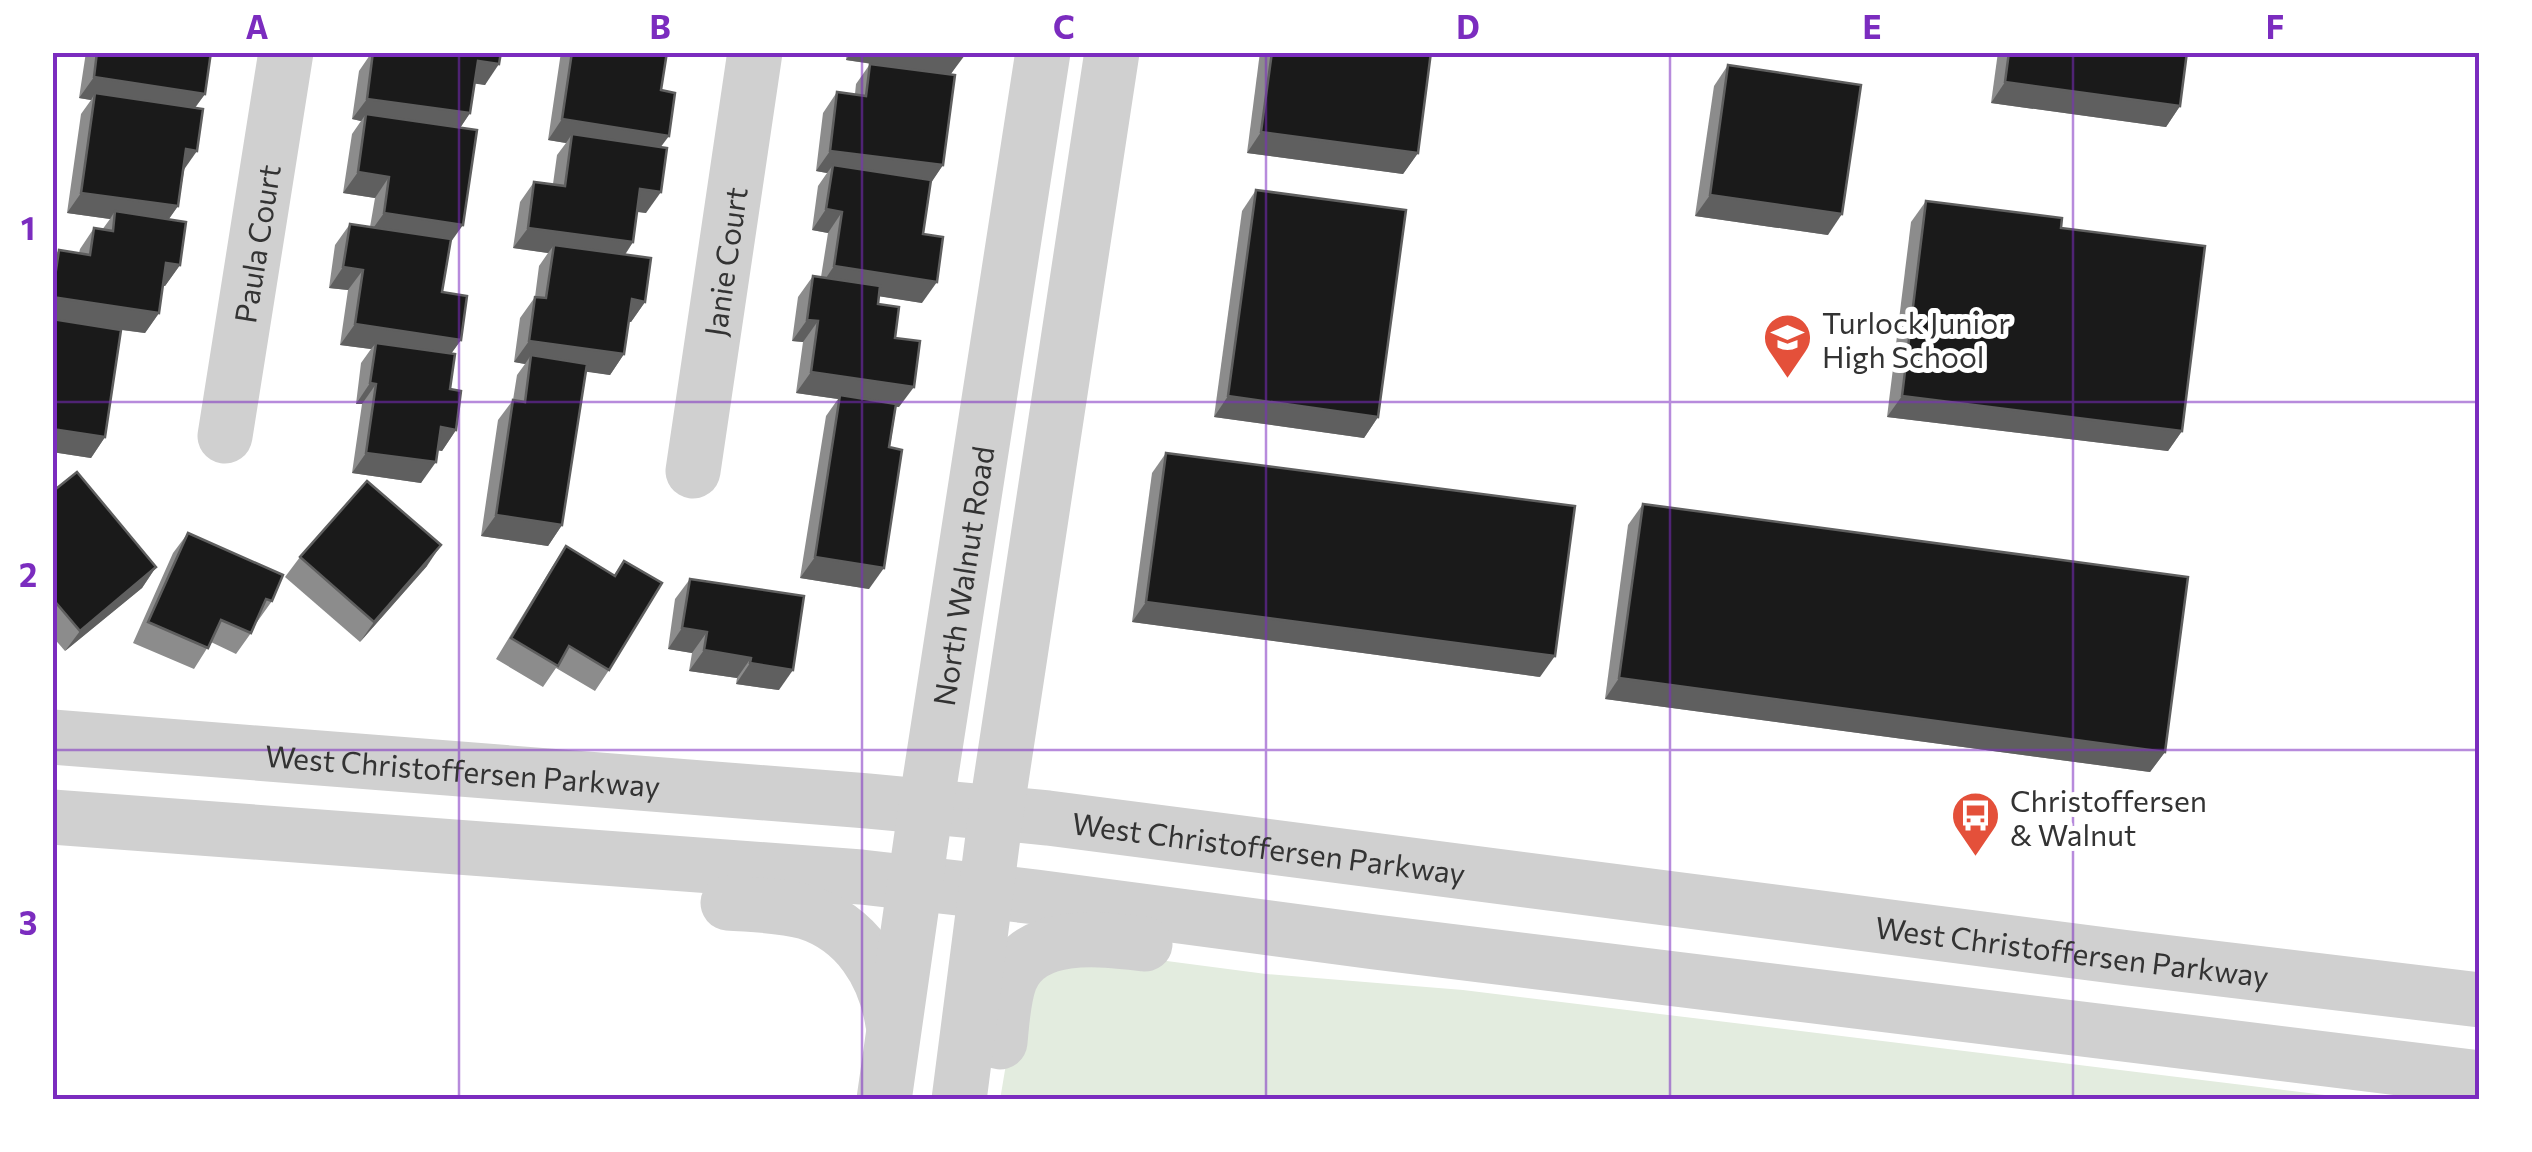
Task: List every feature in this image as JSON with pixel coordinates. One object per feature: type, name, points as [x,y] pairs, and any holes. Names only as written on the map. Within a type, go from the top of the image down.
[{"type":"street","name":"Paula Court","points":[[226,436],[286,52]]},
{"type":"street","name":"Janie Court","points":[[693,471],[756,52]]},
{"type":"street","name":"North Walnut Road","points":[[884,1100],[1043,52]]},
{"type":"street","points":[[959,1100],[996,813],[1112,52]]},
{"type":"street","name":"West Christoffersen Parkway","points":[[52,738],[926,806],[1083,822],[2480,1000]]},
{"type":"street","points":[[52,817],[914,883],[2480,1078]]},
{"type":"street","points":[[408,844],[464,882],[780,907],[810,914],[840,928],[870,958],[888,999],[894,1032]]},
{"type":"street","points":[[992,1100],[1010,979],[1018,965],[1047,946],[1084,938],[1104,939],[1271,960],[1375,942]]},
{"type":"shaded area","points":[[1098,952],[1266,974],[1463,990],[2358,1099],[1000,1100],[1017,998],[1026,980]]},
{"type":"building","points":[[97,52],[211,52],[205,94],[94,77]]},
{"type":"building","points":[[373,52],[501,52],[499,64],[478,61],[470,113],[367,99]]},
{"type":"building","points":[[572,52],[667,52],[661,90],[675,93],[669,136],[562,119]]},
{"type":"building","points":[[1272,52],[1431,52],[1418,153],[1261,132]]},
{"type":"building","points":[[2009,52],[2187,52],[2180,106],[2005,82]]},
{"type":"building","points":[[870,64],[955,75],[943,165],[830,151],[837,92],[866,96]]},
{"type":"building","points":[[1728,65],[1861,85],[1842,214],[1710,195]]},
{"type":"building","points":[[95,93],[203,109],[197,151],[186,149],[178,206],[81,193]]},
{"type":"building","points":[[366,114],[477,130],[463,225],[384,213],[389,177],[358,172]]},
{"type":"building","points":[[572,134],[667,148],[661,192],[640,189],[633,242],[528,228],[534,182],[565,186]]},
{"type":"building","points":[[833,165],[931,180],[923,234],[943,237],[937,282],[834,266],[842,212],[826,209]]},
{"type":"building","points":[[1256,190],[1406,210],[1378,417],[1228,396]]},
{"type":"building","points":[[1926,201],[2062,218],[2061,228],[2205,246],[2182,431],[1902,396]]},
{"type":"building","points":[[115,211],[186,222],[180,265],[166,263],[159,313],[52,297],[59,250],[90,255],[94,228],[113,231]]},
{"type":"building","points":[[350,224],[451,239],[442,292],[467,296],[461,340],[355,324],[363,270],[343,267]]},
{"type":"building","points":[[554,245],[651,258],[645,302],[632,299],[624,354],[529,341],[535,297],[546,298]]},
{"type":"building","points":[[813,276],[880,286],[878,304],[899,307],[895,338],[920,341],[914,387],[811,372],[818,321],[807,320]]},
{"type":"building","points":[[52,319],[121,330],[105,437],[52,429]]},
{"type":"building","points":[[376,343],[455,354],[450,389],[461,391],[456,430],[441,427],[436,462],[366,453],[376,384],[370,383]]},
{"type":"building","points":[[531,355],[587,364],[562,525],[496,515],[513,400],[525,402]]},
{"type":"building","points":[[840,395],[896,404],[889,447],[902,450],[884,568],[815,557]]},
{"type":"building","points":[[1166,453],[1575,506],[1555,656],[1146,602]]},
{"type":"building","points":[[77,472],[156,567],[80,631],[52,598],[52,492]]},
{"type":"building","points":[[367,481],[441,545],[374,622],[300,557]]},
{"type":"building","points":[[1643,504],[2188,577],[2165,752],[1619,678]]},
{"type":"building","points":[[188,533],[283,575],[272,601],[266,599],[251,633],[221,620],[208,648],[148,622]]},
{"type":"building","points":[[566,546],[615,576],[624,561],[662,583],[609,670],[569,646],[558,666],[511,638]]},
{"type":"building","points":[[690,579],[804,596],[793,670],[704,650],[707,632],[682,628]]},
{"type":"place","name":"Turlock Junior High School","points":[[1787,380]]},
{"type":"place","name":"Christoffersen & Walnut","points":[[1975,858]]}]
